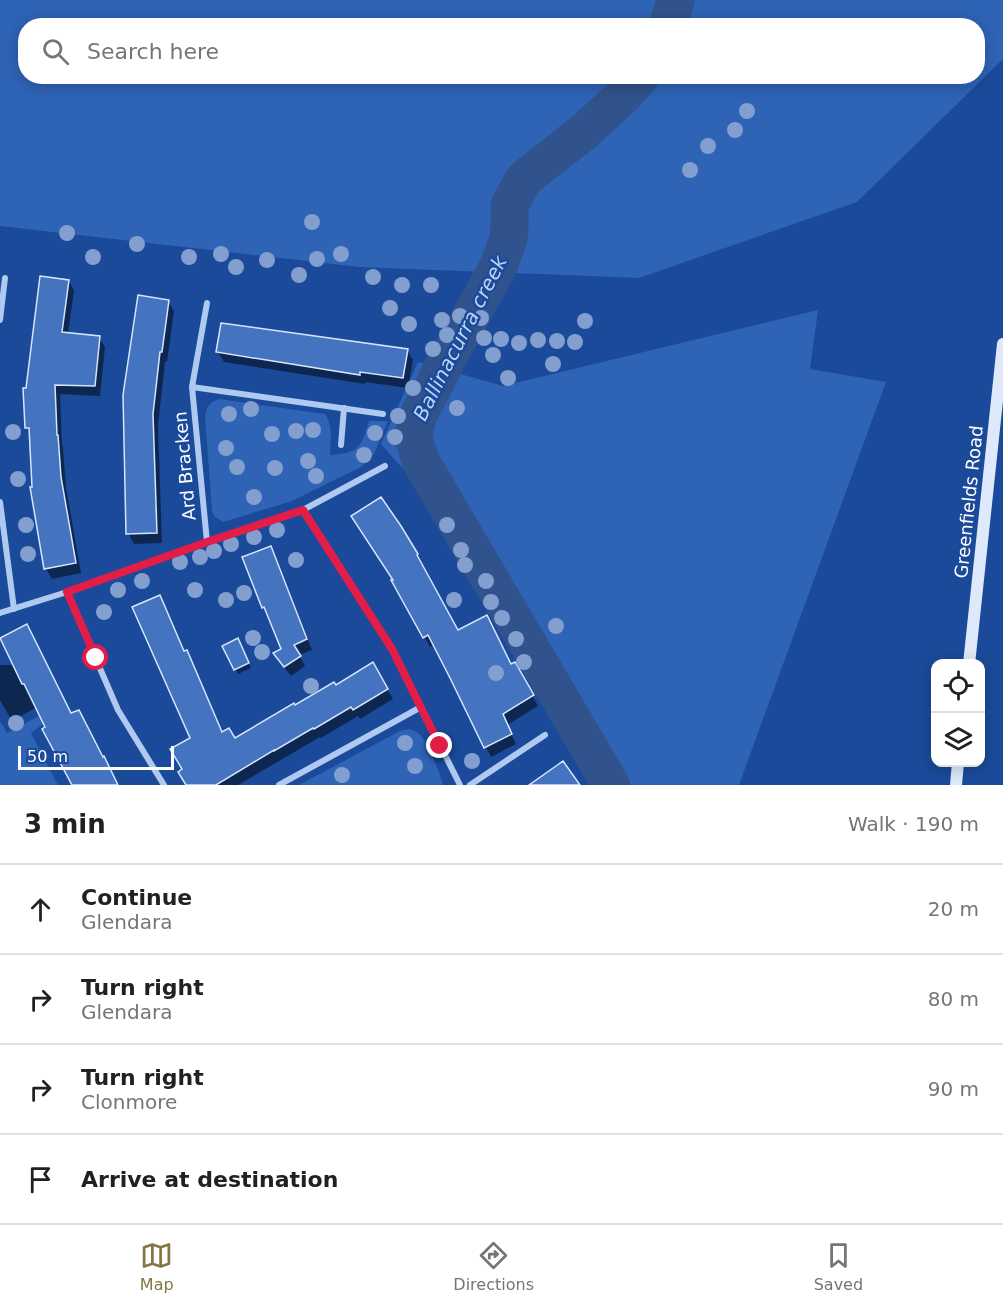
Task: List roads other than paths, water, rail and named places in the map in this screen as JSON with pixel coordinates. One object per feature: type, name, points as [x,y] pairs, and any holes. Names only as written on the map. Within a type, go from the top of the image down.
[{"type":"street","points":[[0,320],[5,278]]},
{"type":"street","name":"Ard Bracken","points":[[207,303],[192,387],[207,542]]},
{"type":"street","name":"Greenfields Road","points":[[969,659],[1003,344]]},
{"type":"street","name":"Ard Bracken","points":[[192,387],[383,414]]},
{"type":"street","points":[[341,446],[344,408]]},
{"type":"street","points":[[0,613],[303,510],[385,466]]},
{"type":"street","points":[[0,502],[14,609]]},
{"type":"street","points":[[303,510],[392,649],[460,785]]},
{"type":"street","points":[[67,592],[118,710],[164,785]]},
{"type":"street","points":[[279,785],[421,707]]},
{"type":"street","points":[[470,785],[545,735]]},
{"type":"street","points":[[956,785],[958,767]]},
{"type":"waterway","name":"Ballinacurra creek","points":[[670,18],[676,0]]},
{"type":"waterway","name":"Ballinacurra creek","points":[[611,785],[420,460],[413,435],[418,416],[499,265],[509,237],[510,204],[524,179],[586,130],[634,84]]}]
